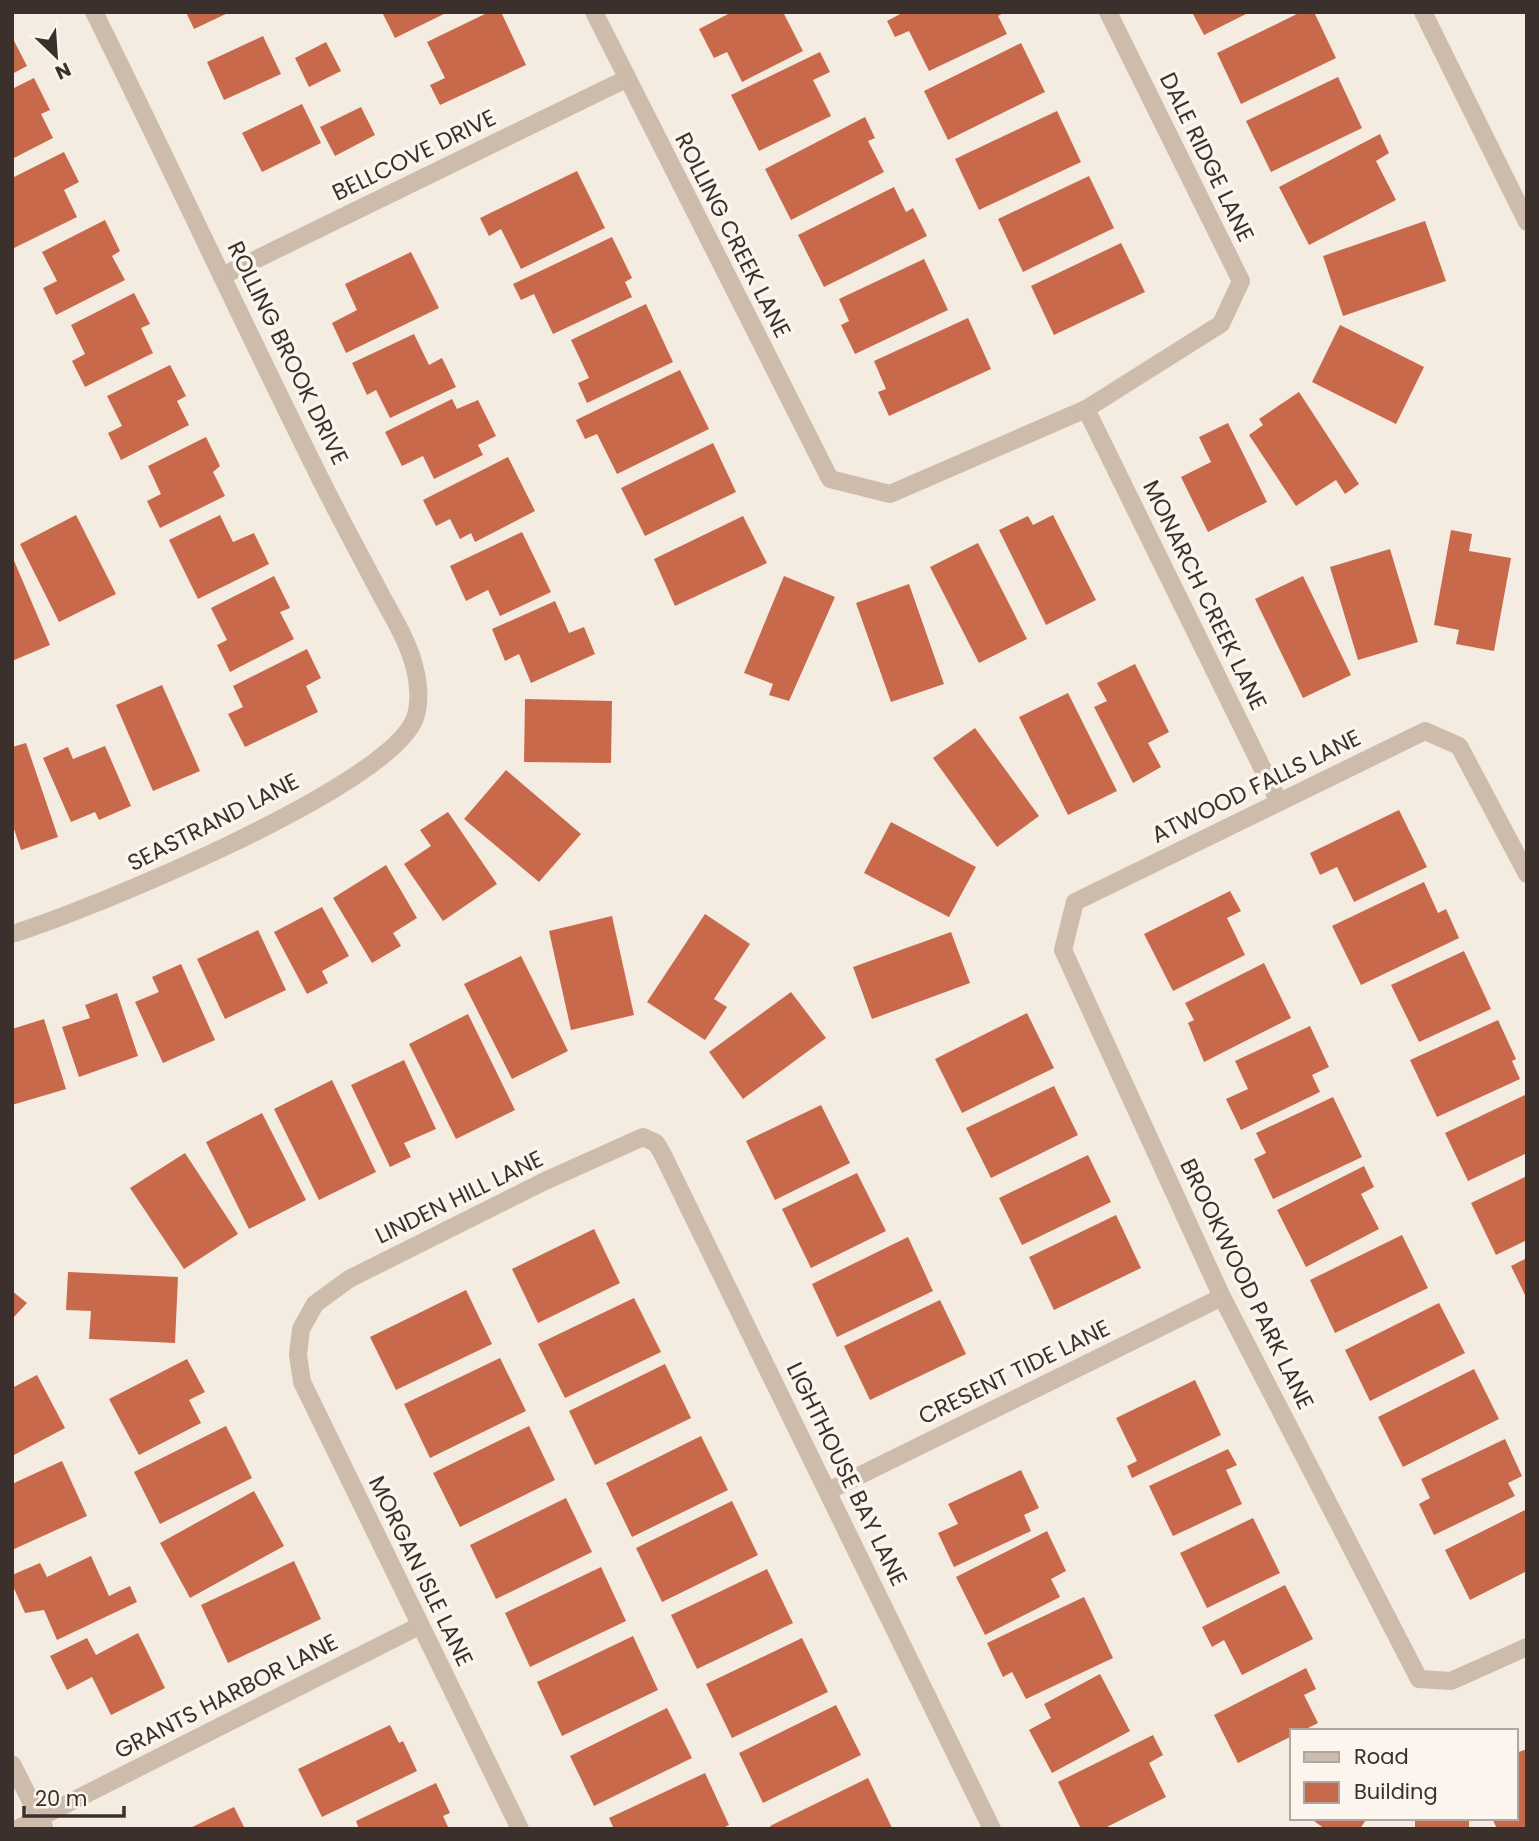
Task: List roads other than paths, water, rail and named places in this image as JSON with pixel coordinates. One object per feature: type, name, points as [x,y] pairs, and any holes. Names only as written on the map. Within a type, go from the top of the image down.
[{"type":"street","name":"ROLLING BROOK DRIVE","points":[[94,12],[315,467],[404,638],[415,669],[419,695],[415,719]]},
{"type":"street","name":"ROLLING CREEK LANE","points":[[594,12],[830,479],[890,494],[1086,409]]},
{"type":"street","name":"DALE RIDGE LANE","points":[[1086,409],[1221,324],[1241,281],[1108,12]]},
{"type":"street","points":[[1423,12],[1527,222]]},
{"type":"street","name":"BELLCOVE DRIVE","points":[[224,275],[626,79]]},
{"type":"street","name":"MONARCH CREEK LANE","points":[[1086,409],[1279,802]]},
{"type":"street","name":"SEASTRAND LANE","points":[[12,934],[129,892],[288,814],[378,759],[400,741],[415,719]]},
{"type":"street","name":"ATWOOD FALLS LANE","points":[[1075,902],[1426,731],[1459,746],[1527,874]]},
{"type":"street","name":"BROOKWOOD PARK LANE","points":[[1075,902],[1063,950],[1222,1297],[1419,1679],[1451,1681],[1527,1647]]},
{"type":"street","name":"LINDEN HILL LANE","points":[[301,1329],[315,1304],[349,1279],[630,1141],[643,1137],[656,1143]]},
{"type":"street","name":"LIGHTHOUSE BAY LANE","points":[[656,1143],[992,1829]]},
{"type":"street","name":"CRESENT TIDE LANE","points":[[828,1491],[1222,1297]]},
{"type":"street","name":"MORGAN ISLE LANE","points":[[301,1329],[298,1355],[302,1382],[520,1829]]},
{"type":"street","name":"GRANTS HARBOR LANE","points":[[17,1829],[42,1824],[419,1626]]},
{"type":"street","points":[[12,1764],[42,1824]]}]
